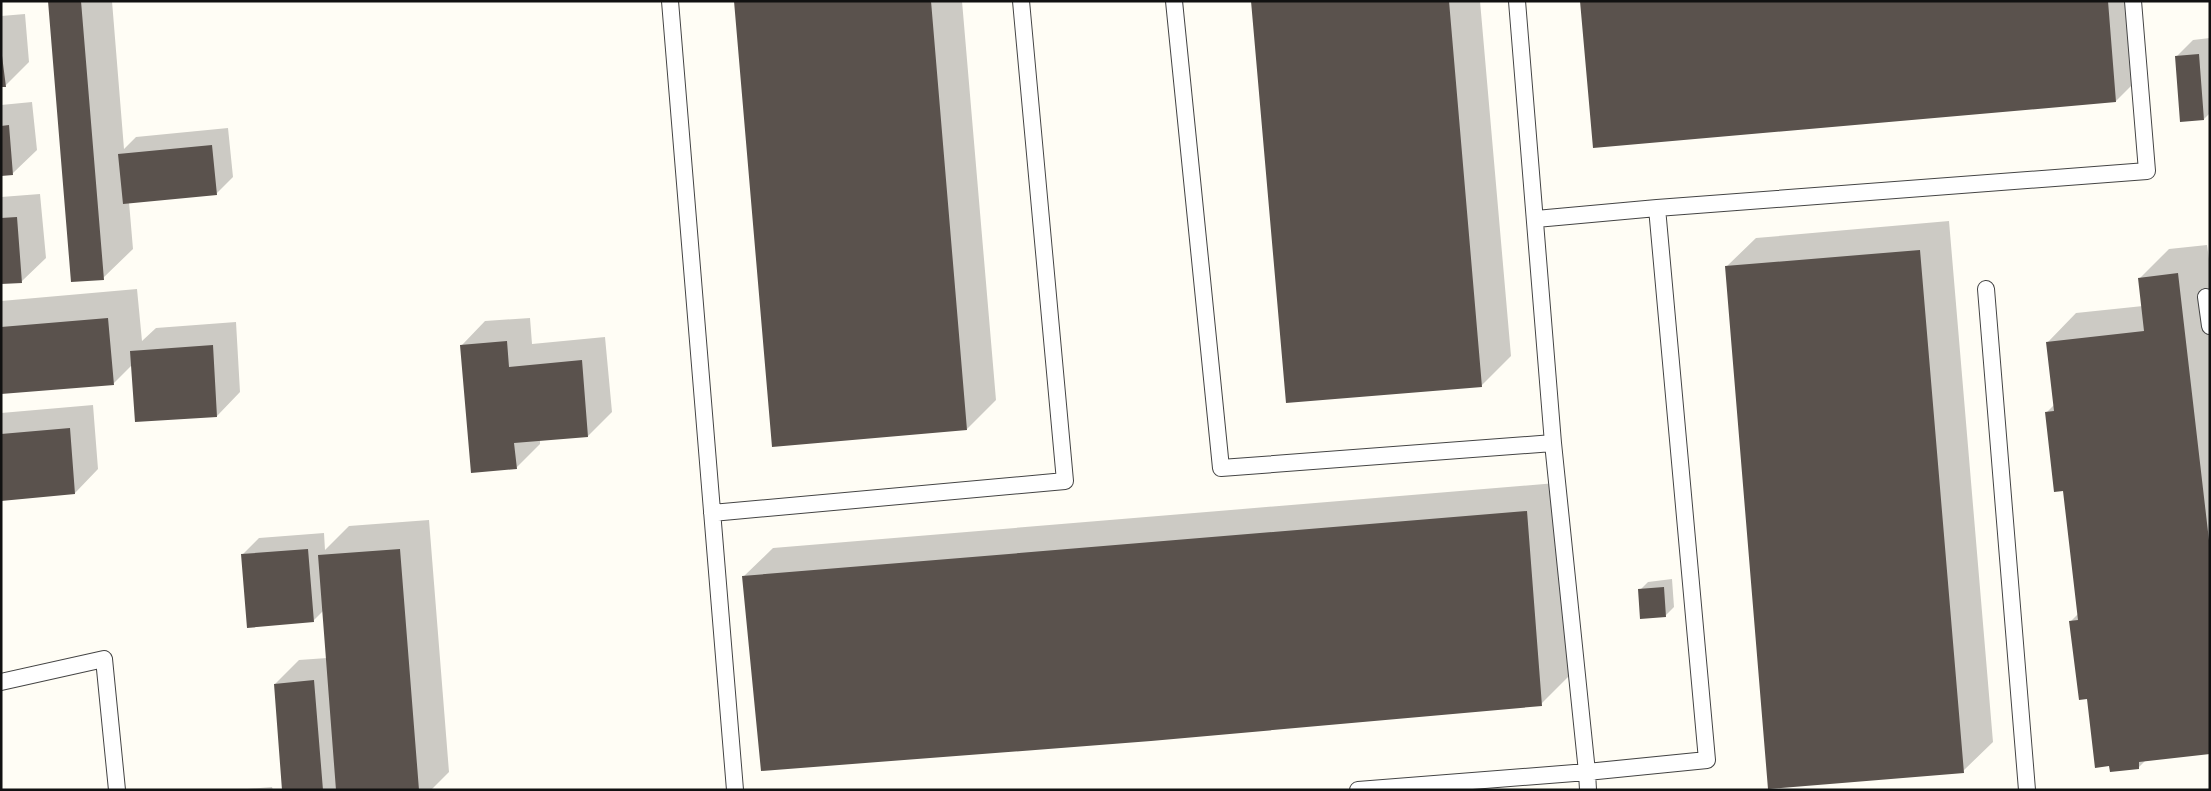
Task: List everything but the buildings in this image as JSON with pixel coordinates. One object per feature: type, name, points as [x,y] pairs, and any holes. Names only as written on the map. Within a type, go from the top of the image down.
[{"type":"lane","points":[[670,1],[735,790]]},
{"type":"lane","points":[[712,513],[1065,481],[1021,1]]},
{"type":"lane","points":[[1174,1],[1222,468],[1553,443]]},
{"type":"lane","points":[[1517,1],[1553,443],[1588,790]]},
{"type":"lane","points":[[1536,219],[2147,171],[2133,1]]},
{"type":"lane","points":[[1358,790],[1587,772],[1707,760],[1657,208]]},
{"type":"lane","points":[[1986,289],[2027,790]]},
{"type":"lane","points":[[2206,297],[2210,326]]},
{"type":"lane","points":[[1,682],[104,658],[117,790]]}]
